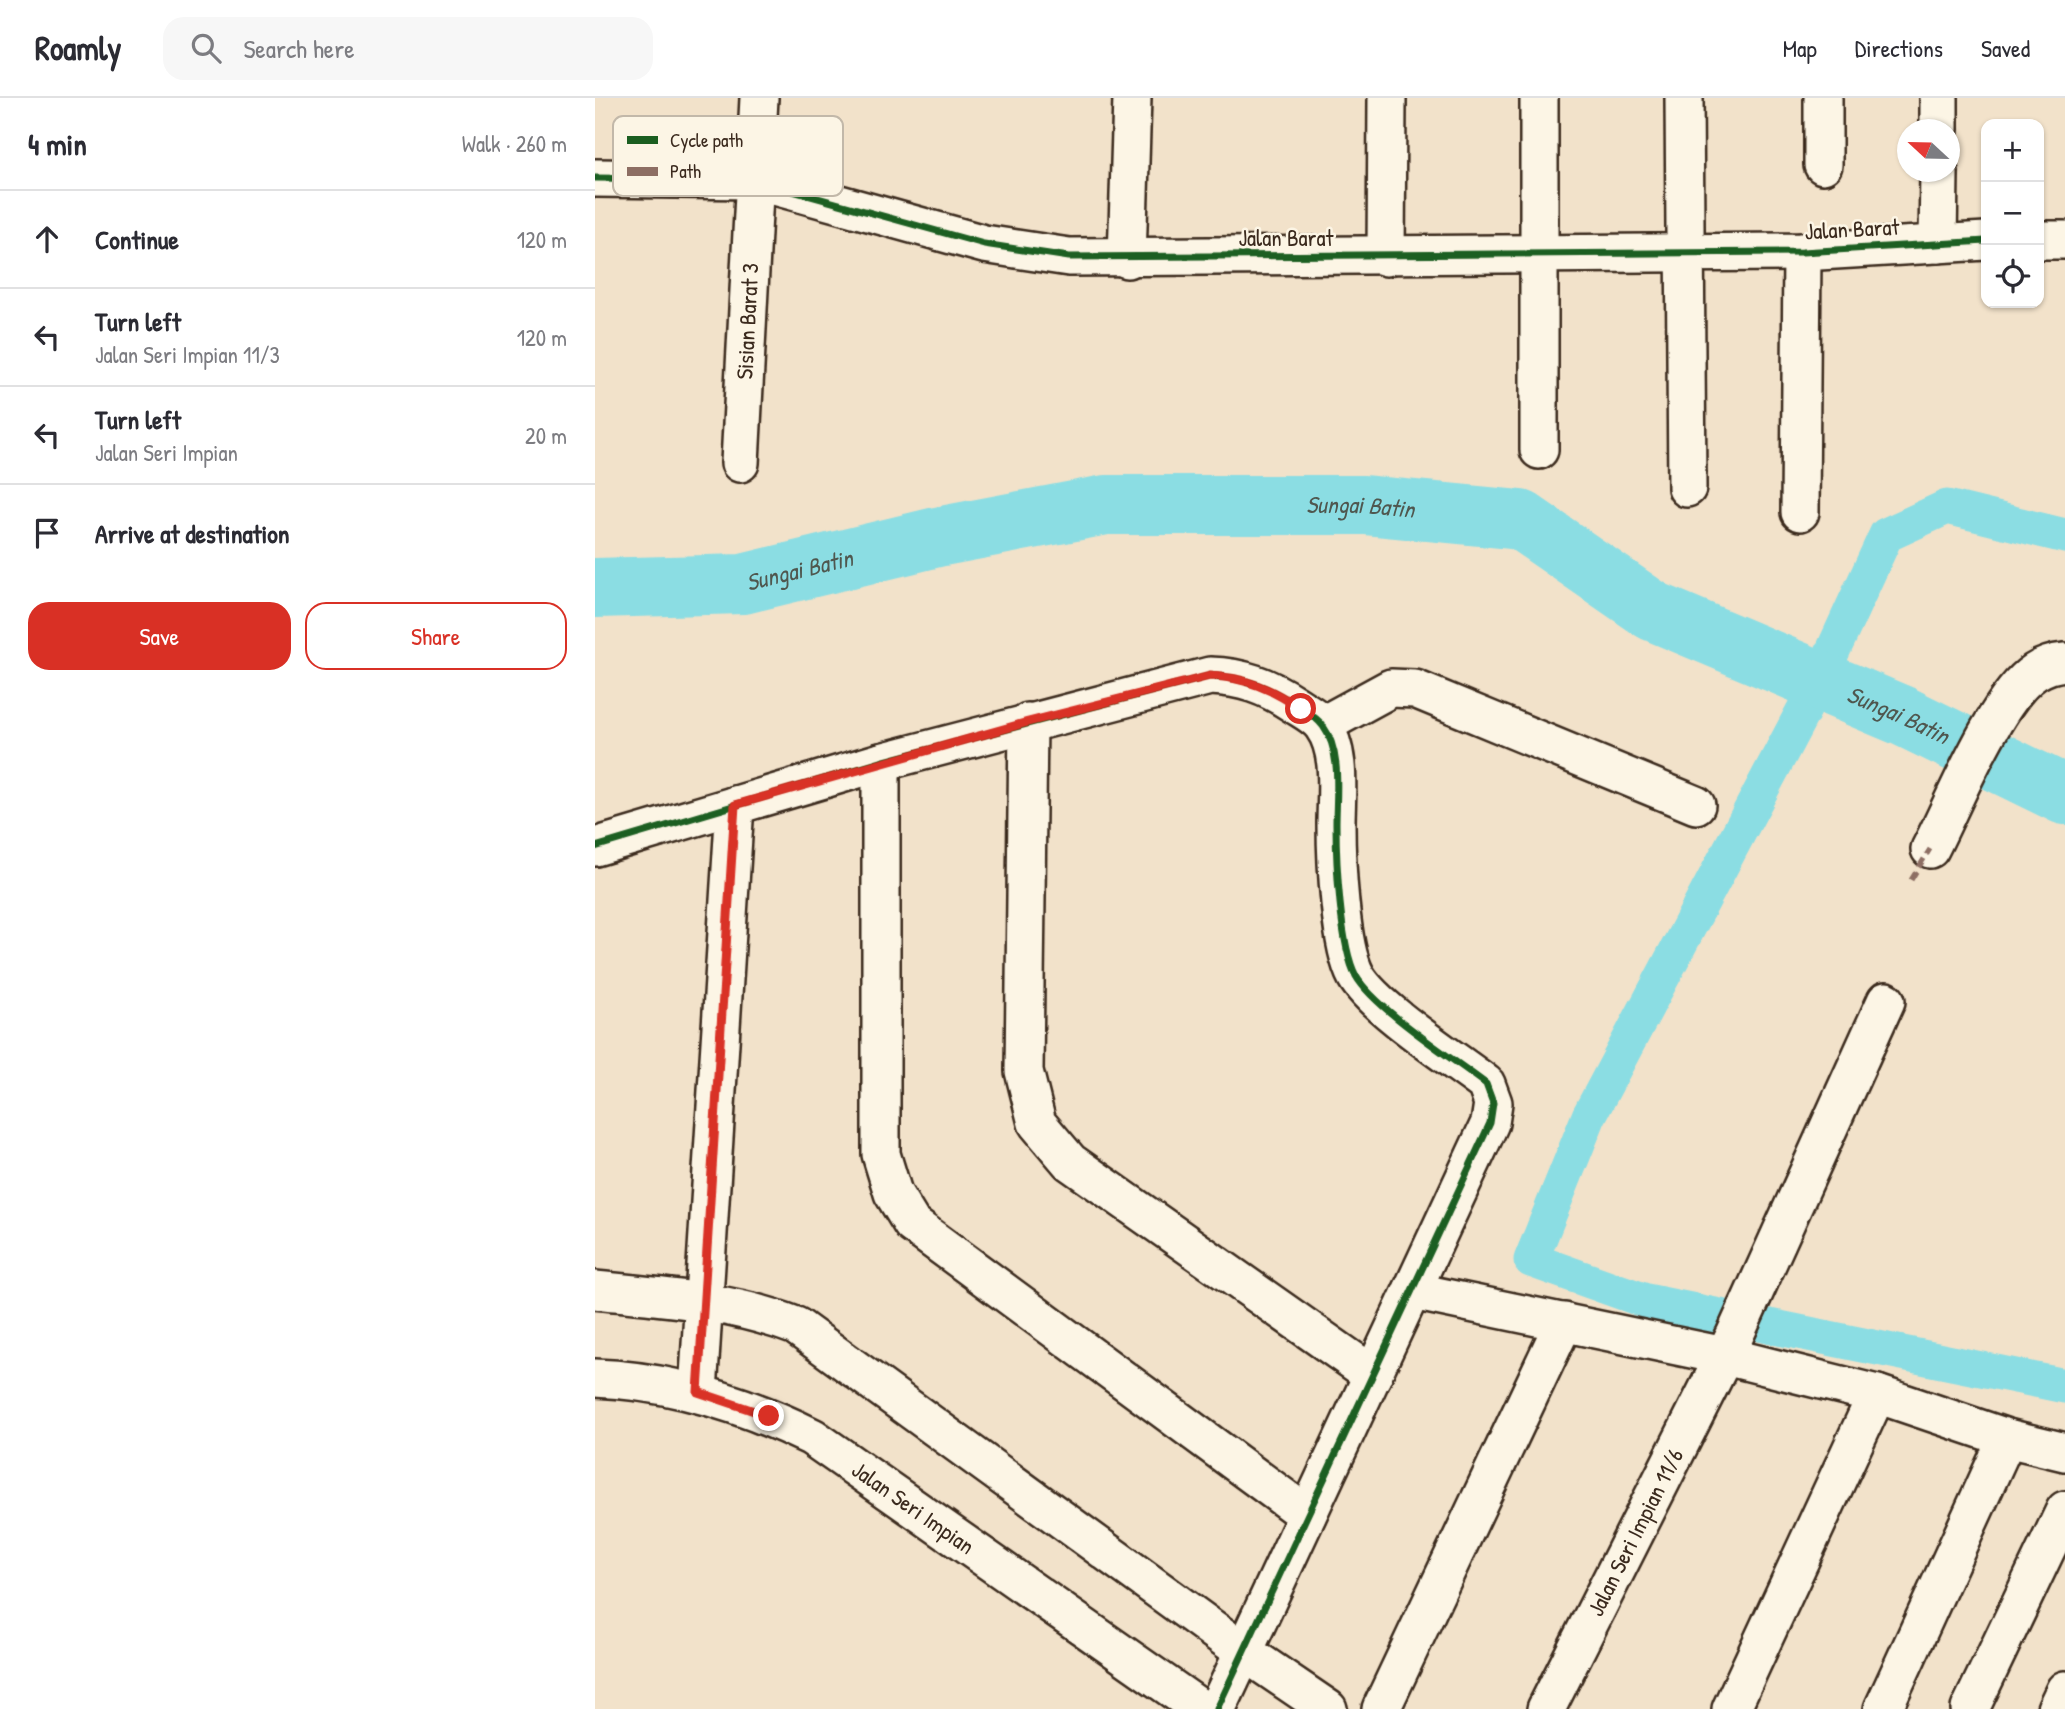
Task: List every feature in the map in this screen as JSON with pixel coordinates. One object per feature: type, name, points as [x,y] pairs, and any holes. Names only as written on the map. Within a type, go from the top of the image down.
[{"type":"street","name":"Sisian Barat 3","points":[[758,116],[759,98]]},
{"type":"street","points":[[1127,259],[1132,98]]},
{"type":"street","points":[[1385,257],[1387,98]]},
{"type":"street","points":[[1539,98],[1539,450]]},
{"type":"street","points":[[1684,98],[1686,488]]},
{"type":"street","points":[[1823,98],[1823,165]]},
{"type":"street","points":[[1939,98],[1939,119]]},
{"type":"street","name":"Jalan Barat","points":[[595,178],[613,178]]},
{"type":"street","points":[[1938,244],[1939,182]]},
{"type":"street","name":"Sisian Barat 3","points":[[740,463],[752,196]]},
{"type":"street","name":"Jalan Barat","points":[[811,196],[984,244],[1069,257],[1127,259],[1802,252],[1981,241]]},
{"type":"street","points":[[2044,240],[2065,240],[2065,220]]},
{"type":"street","points":[[1800,512],[1802,252]]},
{"type":"street","points":[[1930,849],[1989,732],[2012,695],[2033,673],[2065,662]]},
{"type":"street","points":[[595,847],[881,762],[1210,676],[1234,677],[1256,683],[1280,695],[1323,725],[1332,745],[1336,771],[1336,829],[1346,947],[1356,977],[1378,1002],[1486,1084],[1493,1104],[1490,1123],[1217,1709]]},
{"type":"street","points":[[1323,725],[1391,688],[1415,689],[1696,805]]},
{"type":"street","points":[[1028,722],[1024,1071],[1037,1123],[1070,1162],[1373,1375]]},
{"type":"street","points":[[881,762],[881,1154],[893,1193],[912,1224],[1307,1515]]},
{"type":"street","points":[[698,1392],[735,805]]},
{"type":"street","name":"Jalan Seri Impian 11/6","points":[[1546,1709],[1730,1345],[1886,1001]]},
{"type":"street","points":[[595,1290],[705,1300],[768,1315],[796,1326],[1244,1652],[1328,1709]]},
{"type":"street","points":[[1412,1291],[1564,1322],[1730,1345],[2007,1438],[2065,1452]]},
{"type":"street","points":[[1381,1709],[1564,1322]]},
{"type":"street","name":"Jalan Seri Impian","points":[[595,1378],[698,1392],[769,1416],[812,1437],[1201,1709]]},
{"type":"street","points":[[1731,1709],[1877,1394]]},
{"type":"street","points":[[1883,1709],[2007,1438]]},
{"type":"street","points":[[1970,1709],[2065,1510]]},
{"type":"street","points":[[2056,1709],[2065,1690]]},
{"type":"waterway","name":"Sungai Batin","points":[[595,588],[743,584],[937,537],[1106,505],[1364,505],[1521,520],[1653,611],[1903,716],[2065,795]]},
{"type":"waterway","points":[[2065,536],[1947,507],[1886,535],[1819,681],[1589,1116],[1531,1260],[1646,1301],[2065,1386]]},
{"type":"marked path","points":[[1911,880],[1930,849]]},
{"type":"cycle path","points":[[595,178],[613,178]]},
{"type":"cycle path","points":[[811,196],[984,244],[1069,257],[1802,252],[1981,241]]},
{"type":"cycle path","points":[[595,847],[881,762],[1210,676],[1233,678],[1264,687],[1310,714],[1323,726],[1329,736],[1335,761],[1340,903],[1346,945],[1356,976],[1365,989],[1397,1018],[1486,1084],[1493,1103],[1490,1123],[1217,1709]]},
{"type":"route","points":[[769,1416],[698,1392],[735,805],[1028,722],[1210,676],[1234,677],[1256,683],[1301,709]]}]
